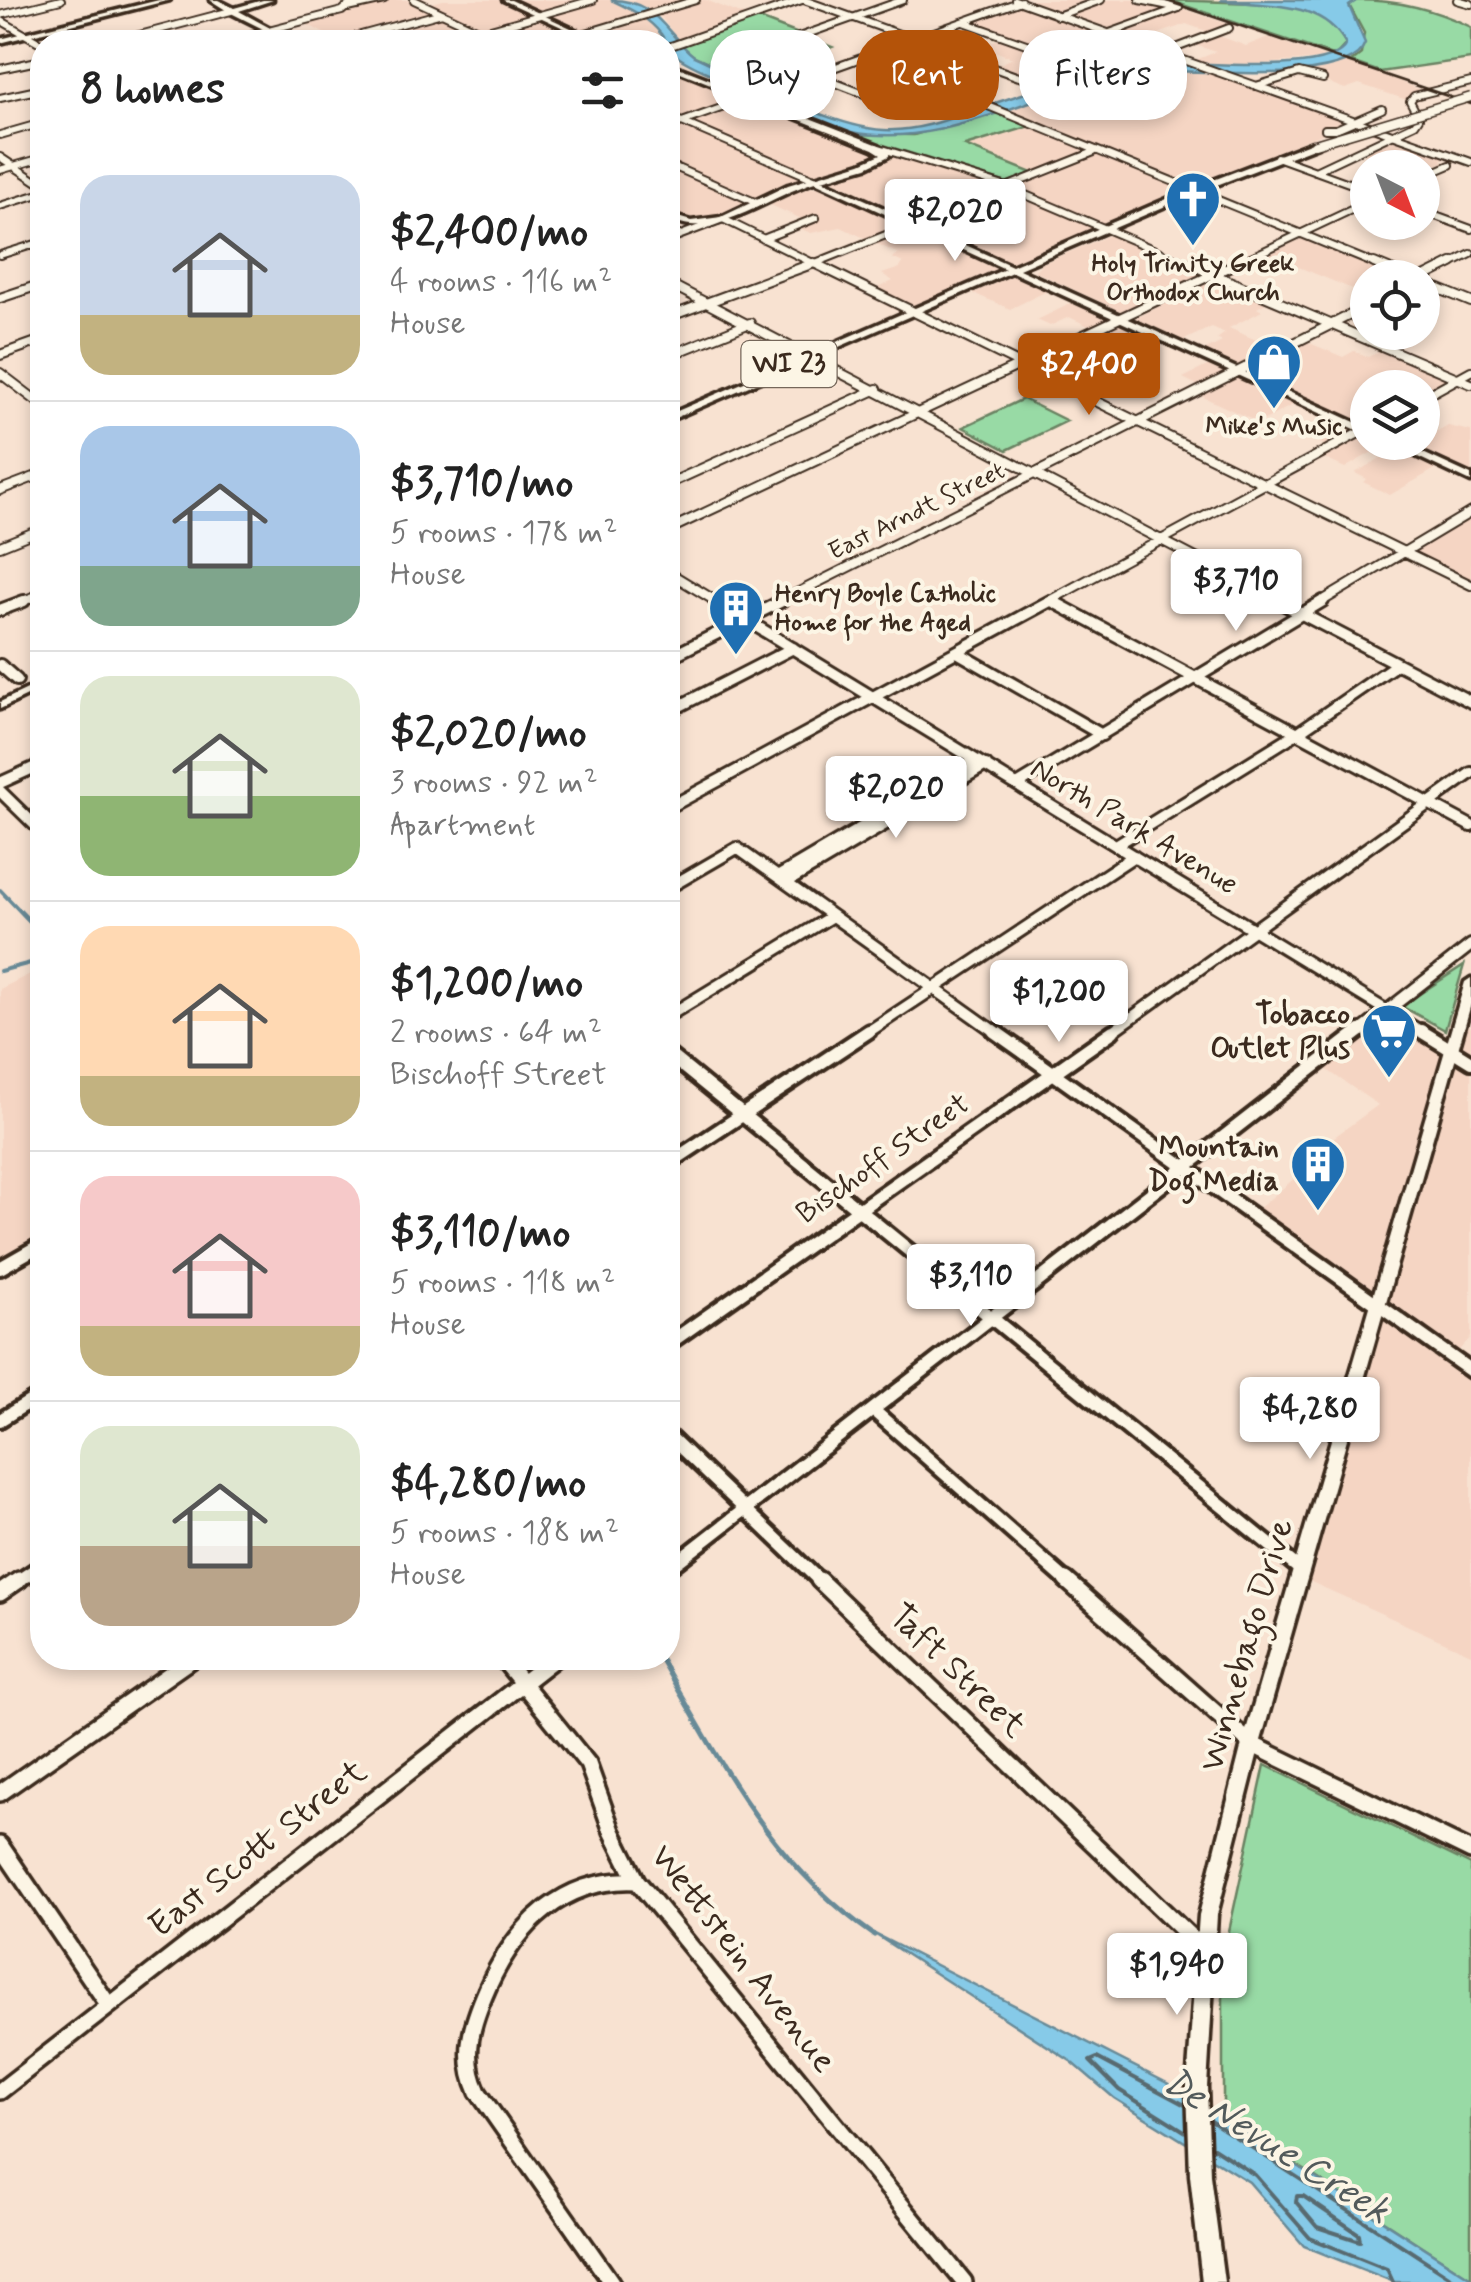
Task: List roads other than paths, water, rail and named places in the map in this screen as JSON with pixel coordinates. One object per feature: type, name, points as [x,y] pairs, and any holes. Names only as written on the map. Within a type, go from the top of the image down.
[{"type":"main road","points":[[51,30],[167,0]]},
{"type":"main road","points":[[213,0],[270,30]]},
{"type":"main road","points":[[231,10],[270,0]]},
{"type":"main road","points":[[506,0],[570,30]]},
{"type":"main road","points":[[246,18],[247,8],[260,2]]},
{"type":"main road","points":[[0,41],[28,36]]},
{"type":"main road","points":[[680,70],[710,82]]},
{"type":"main road","points":[[1013,270],[1276,158],[1471,96]]},
{"type":"main road","points":[[680,220],[695,223],[723,219],[798,185],[882,159],[886,152],[808,120]]},
{"type":"main road","points":[[798,185],[828,185],[848,170]]},
{"type":"main road","points":[[814,179],[1350,423]]},
{"type":"main road","name":"WI 23","points":[[680,413],[1013,270]]},
{"type":"main road","points":[[1428,460],[1471,480]]},
{"type":"main road","points":[[0,706],[30,691]]},
{"type":"main road","name":"Winnebago Drive","points":[[1213,2282],[1200,2176],[1198,2087],[1208,1914],[1251,1744],[1471,982]]},
{"type":"street","points":[[0,17],[61,0]]},
{"type":"street","points":[[270,30],[356,3],[384,0]]},
{"type":"street","points":[[418,2],[435,0]]},
{"type":"street","points":[[489,30],[593,0]]},
{"type":"street","points":[[598,30],[696,0]]},
{"type":"street","points":[[680,42],[803,0],[887,30]]},
{"type":"street","points":[[819,30],[903,0]]},
{"type":"street","points":[[1057,16],[1101,0]]},
{"type":"street","points":[[1119,30],[1179,8],[1140,0]]},
{"type":"street","points":[[1457,0],[1471,4]]},
{"type":"street","points":[[943,30],[1019,1],[1097,30]]},
{"type":"street","points":[[418,2],[478,30]]},
{"type":"street","points":[[157,30],[231,10]]},
{"type":"street","points":[[379,30],[442,13]]},
{"type":"street","points":[[0,17],[28,36]]},
{"type":"street","points":[[964,22],[1019,41]]},
{"type":"street","points":[[1187,44],[1229,28]]},
{"type":"street","points":[[1187,61],[1468,158]]},
{"type":"street","points":[[0,69],[30,63]]},
{"type":"street","points":[[1256,86],[1299,73],[1323,79]]},
{"type":"street","points":[[1315,171],[1419,120],[1410,101],[1416,94],[1471,82]]},
{"type":"street","points":[[0,98],[30,92]]},
{"type":"street","points":[[1325,130],[1382,109]]},
{"type":"street","points":[[999,110],[1366,260]]},
{"type":"street","points":[[682,122],[710,112]]},
{"type":"street","points":[[682,122],[814,179]]},
{"type":"street","points":[[0,135],[30,126]]},
{"type":"street","points":[[876,146],[1006,187],[1471,384]]},
{"type":"street","points":[[680,313],[1094,152]]},
{"type":"street","points":[[0,157],[30,177]]},
{"type":"street","points":[[882,159],[911,157]]},
{"type":"street","points":[[1276,158],[1350,184]]},
{"type":"street","points":[[0,170],[30,161]]},
{"type":"street","points":[[1440,169],[1450,165]]},
{"type":"street","points":[[680,169],[757,204]]},
{"type":"street","points":[[0,206],[30,197]]},
{"type":"street","points":[[680,524],[1350,211]]},
{"type":"street","points":[[763,239],[816,218]]},
{"type":"street","points":[[1440,218],[1471,229]]},
{"type":"street","points":[[680,235],[723,219],[1471,585]]},
{"type":"street","points":[[680,223],[694,230]]},
{"type":"street","points":[[0,255],[30,246]]},
{"type":"street","points":[[1440,270],[1471,254]]},
{"type":"street","points":[[0,298],[30,288]]},
{"type":"street","points":[[680,288],[1471,702]]},
{"type":"street","points":[[1440,288],[1471,302]]},
{"type":"street","name":"East Arndt Street","points":[[680,652],[1350,315]]},
{"type":"street","points":[[680,351],[750,322]]},
{"type":"street","points":[[0,354],[30,344]]},
{"type":"street","points":[[1440,388],[1471,371]]},
{"type":"street","points":[[0,374],[30,396]]},
{"type":"street","points":[[680,479],[877,389]]},
{"type":"street","points":[[680,802],[1350,438]]},
{"type":"street","points":[[0,489],[30,478]]},
{"type":"street","points":[[1017,785],[1471,512]]},
{"type":"street","points":[[0,546],[30,535]]},
{"type":"street","name":"North Park Avenue","points":[[680,579],[1471,1062]]},
{"type":"street","points":[[0,610],[30,599]]},
{"type":"street","points":[[1052,601],[1471,826]]},
{"type":"street","points":[[680,706],[793,648]]},
{"type":"street","points":[[957,652],[1102,736]]},
{"type":"street","points":[[1116,845],[1298,733],[1397,664]]},
{"type":"street","points":[[0,666],[16,680]]},
{"type":"street","points":[[1460,697],[1471,690]]},
{"type":"street","points":[[783,879],[981,763]]},
{"type":"street","points":[[0,783],[30,769]]},
{"type":"street","name":"Bischoff Street","points":[[680,1336],[1054,1074],[1471,773]]},
{"type":"street","points":[[0,791],[30,820]]},
{"type":"street","points":[[680,881],[737,848],[1471,1371]]},
{"type":"street","points":[[680,1156],[1134,856]]},
{"type":"street","points":[[680,1009],[832,916]]},
{"type":"street","points":[[680,1561],[1471,945]]},
{"type":"street","points":[[680,1064],[1302,1570]]},
{"type":"street","points":[[0,1268],[30,1251]]},
{"type":"street","points":[[0,1420],[30,1401]]},
{"type":"street","points":[[873,1410],[1251,1744],[1471,1851]]},
{"type":"street","name":"Taft Street","points":[[680,1447],[1205,1951]]},
{"type":"street","points":[[0,1593],[30,1573]]},
{"type":"street","points":[[0,1793],[176,1670]]},
{"type":"street","name":"Wettstein Avenue","points":[[512,1670],[588,1764],[612,1832],[637,1881],[964,2282]]},
{"type":"street","name":"East Scott Street","points":[[0,2091],[539,1670]]},
{"type":"street","points":[[0,1844],[108,2004]]},
{"type":"street","points":[[611,2282],[478,2092],[470,2074],[468,2045],[476,2017],[524,1925],[545,1908],[599,1882],[616,1878],[637,1881]]},
{"type":"water","points":[[611,0],[639,5],[669,30],[657,30]]},
{"type":"water","points":[[1220,0],[1357,0],[1349,6],[1365,43],[1353,57],[1332,66],[1270,73],[1187,72],[1187,63],[1316,61],[1335,54],[1346,44],[1336,30],[1309,13],[1276,5]]},
{"type":"water","points":[[680,43],[710,64],[710,73],[680,57]]},
{"type":"water","points":[[1019,96],[1019,105],[999,112],[999,102]]},
{"type":"water","points":[[836,119],[862,127],[899,130],[944,120],[976,120],[929,132],[891,135],[852,132],[814,120]]},
{"type":"water","points":[[873,1933],[1171,2085],[1471,2278],[1471,2282],[1394,2282],[1304,2246],[1249,2182],[1114,2098],[1072,2062]]},
{"type":"waterway","name":"De Nevue Creek","points":[[0,890],[30,921]]},
{"type":"waterway","points":[[0,971],[30,963]]},
{"type":"waterway","name":"De Nevue Creek","points":[[667,1670],[728,1773],[777,1844],[837,1907],[874,1935]]},
{"type":"railway","points":[[1164,0],[1471,104]]},
{"type":"place","name":"Holy Trinity Greek Orthodox Church","points":[[1193,248]]},
{"type":"place","name":"Mike's Music","points":[[1274,411]]},
{"type":"place","name":"Henry Boyle Catholic Home for the Aged","points":[[736,657]]},
{"type":"place","name":"Tobacco Outlet Plus","points":[[1389,1080]]},
{"type":"place","name":"Mountain Dog Media","points":[[1318,1213]]}]
